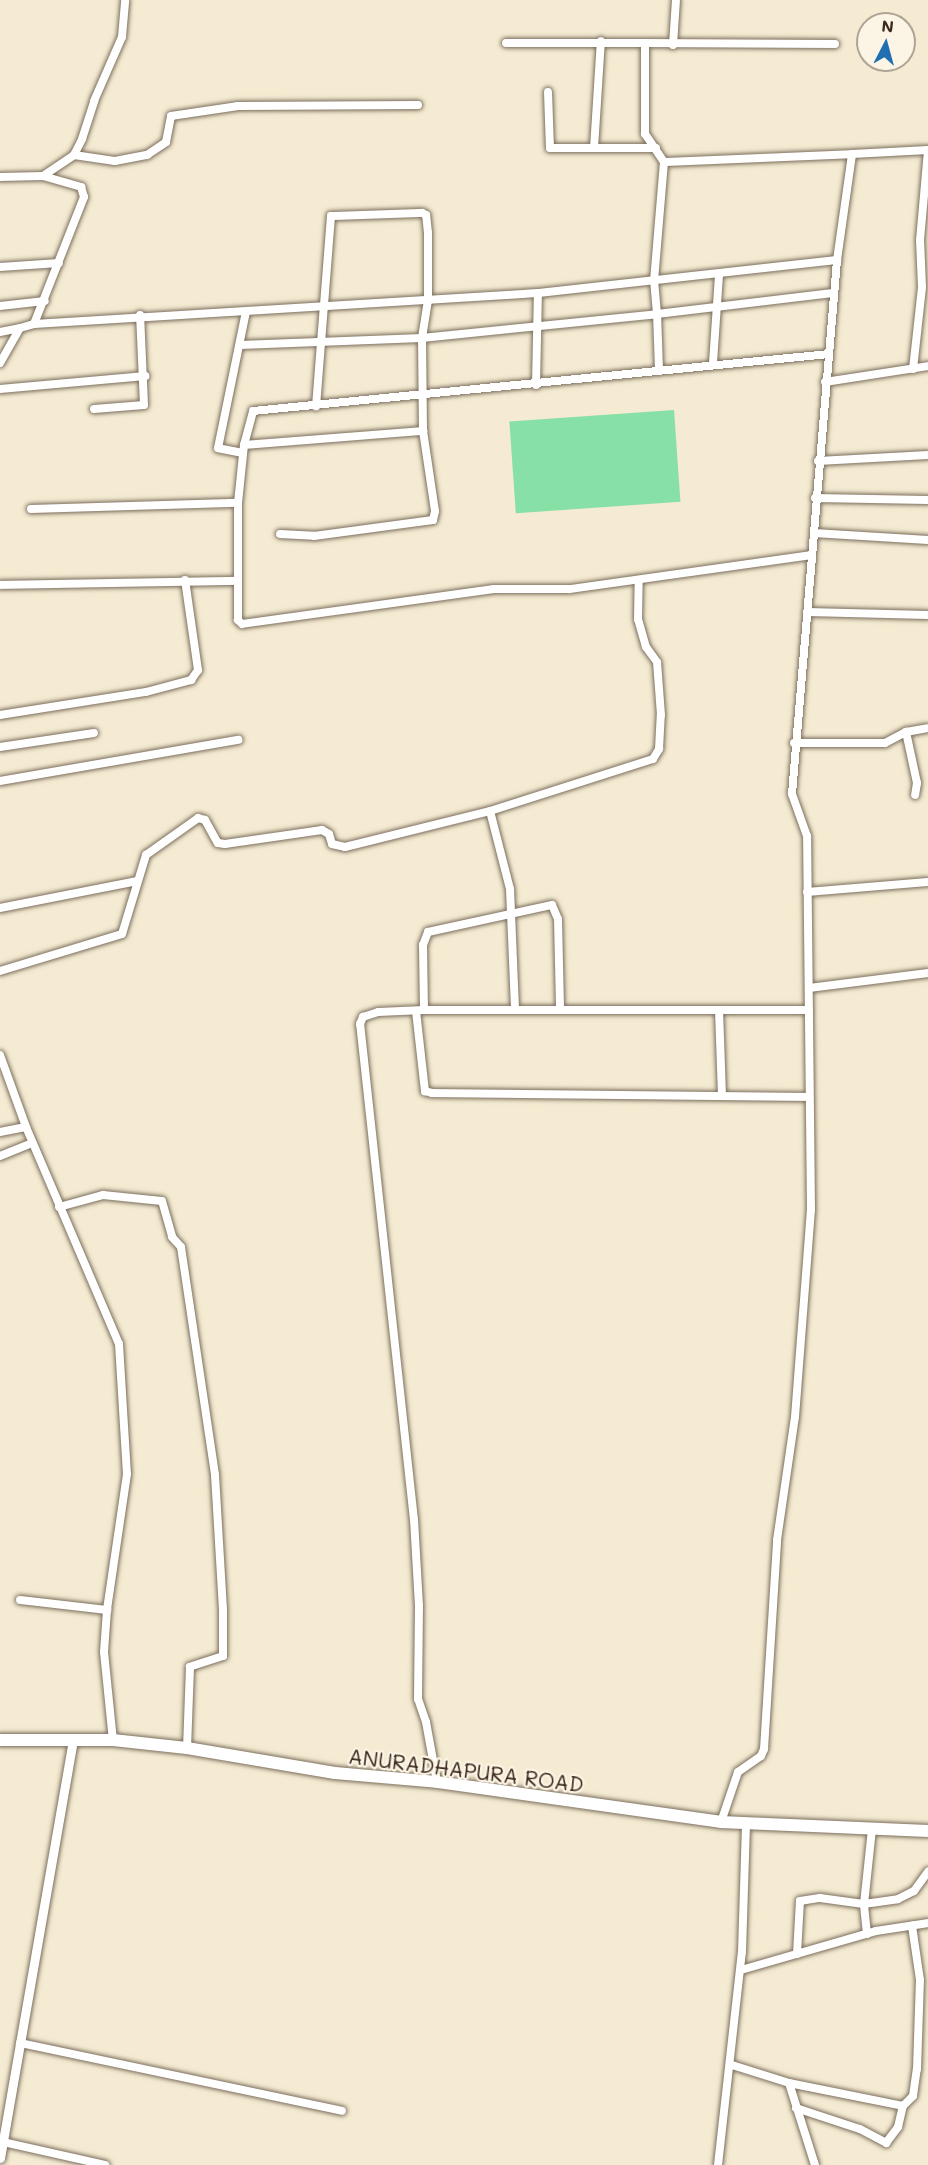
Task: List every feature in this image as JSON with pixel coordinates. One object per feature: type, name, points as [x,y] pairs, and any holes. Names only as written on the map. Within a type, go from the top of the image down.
[{"type":"highway","name":"ANURADHAPURA ROAD","points":[[0,1740],[113,1740],[187,1748],[335,1773],[437,1782],[721,1822],[928,1831]]},
{"type":"street","points":[[43,176],[74,155],[119,47],[125,0]]},
{"type":"street","points":[[673,45],[676,0]]},
{"type":"street","points":[[506,43],[601,41],[673,45],[835,44]]},
{"type":"street","points":[[594,148],[601,41]]},
{"type":"street","points":[[645,43],[645,134],[664,162],[654,282],[659,370]]},
{"type":"street","points":[[548,93],[548,146],[656,148]]},
{"type":"street","points":[[74,155],[115,161],[147,155],[166,142],[171,116],[238,106],[418,105]]},
{"type":"street","points":[[664,162],[928,150],[920,240],[922,286],[913,369]]},
{"type":"street","points":[[721,1822],[738,1772],[761,1756],[764,1749],[777,1540],[795,1417],[811,1210],[806,825],[792,794],[794,743],[833,293],[852,154]]},
{"type":"street","points":[[0,177],[43,176],[81,187],[84,196],[45,301],[34,324]]},
{"type":"street","points":[[280,534],[314,536],[433,520],[435,511],[423,431],[422,338],[428,301],[426,215],[417,212],[333,214],[325,263],[316,406]]},
{"type":"street","points":[[0,332],[34,324],[140,315],[246,312],[538,293],[837,260]]},
{"type":"street","points":[[0,267],[59,263]]},
{"type":"street","points":[[713,363],[719,274]]},
{"type":"street","points":[[536,385],[538,293]]},
{"type":"street","points":[[240,345],[321,344],[422,338],[833,293]]},
{"type":"street","points":[[0,306],[45,301]]},
{"type":"street","points":[[246,312],[218,448],[244,449],[423,431]]},
{"type":"street","points":[[94,409],[144,405],[145,376],[140,315]]},
{"type":"street","points":[[0,363],[20,328]]},
{"type":"street","points":[[812,555],[569,589],[494,589],[242,624],[238,581],[238,503],[244,449],[253,411],[536,385],[713,363],[829,354]]},
{"type":"street","points":[[825,382],[928,366]]},
{"type":"street","points":[[0,389],[145,376]]},
{"type":"street","points":[[818,461],[928,455]]},
{"type":"street","points":[[815,498],[928,500]]},
{"type":"street","points":[[31,509],[238,503]]},
{"type":"street","points":[[814,533],[928,540]]},
{"type":"street","points":[[0,585],[185,580],[238,581]]},
{"type":"street","points":[[0,715],[146,692],[191,680],[198,670],[185,580]]},
{"type":"street","points":[[0,971],[122,934],[129,923],[137,881],[146,855],[198,818],[205,820],[218,843],[225,844],[322,830],[329,834],[332,844],[345,847],[490,811],[644,764],[657,755],[661,715],[657,662],[646,647],[638,620],[639,580]]},
{"type":"street","points":[[807,612],[928,615]]},
{"type":"street","points":[[794,743],[885,743],[906,732],[928,728]]},
{"type":"street","points":[[906,732],[917,783],[915,795]]},
{"type":"street","points":[[0,747],[94,733]]},
{"type":"street","points":[[0,781],[238,740]]},
{"type":"street","points":[[490,811],[513,912],[515,1008]]},
{"type":"street","points":[[0,908],[137,881]]},
{"type":"street","points":[[807,892],[928,882]]},
{"type":"street","points":[[560,1008],[557,910],[552,905],[428,932],[424,937],[420,1011],[425,1090],[432,1093],[808,1097]]},
{"type":"street","points":[[809,988],[928,973]]},
{"type":"street","points":[[437,1782],[426,1722],[418,1699],[419,1606],[414,1520],[360,1024],[363,1017],[378,1012],[515,1008],[809,1010]]},
{"type":"street","points":[[719,1010],[722,1096]]},
{"type":"street","points":[[0,1055],[26,1127],[88,1277],[112,1320],[119,1344],[127,1474],[106,1610],[104,1652],[113,1740]]},
{"type":"street","points":[[0,1131],[26,1127]]},
{"type":"street","points":[[0,1156],[33,1143]]},
{"type":"street","points":[[59,1207],[103,1195],[162,1201],[172,1237],[181,1247],[215,1475],[223,1609],[223,1656],[190,1667],[187,1748]]},
{"type":"street","points":[[21,1600],[106,1610]]},
{"type":"street","points":[[0,2158],[73,1739]]},
{"type":"street","points":[[718,2165],[732,2065],[741,1970],[746,1824]]},
{"type":"street","points":[[867,1934],[864,1904],[873,1829]]},
{"type":"street","points":[[797,1954],[800,1901],[820,1898],[864,1904],[898,1899],[914,1891],[928,1872]]},
{"type":"street","points":[[741,1970],[867,1934],[928,1923]]},
{"type":"street","points":[[796,2108],[860,2129],[886,2143],[898,2127],[903,2106],[913,2096],[920,2023],[920,1980],[912,1926]]},
{"type":"street","points":[[20,2043],[342,2111]]},
{"type":"street","points":[[732,2065],[789,2083],[903,2106]]},
{"type":"street","points":[[789,2083],[815,2165]]},
{"type":"street","points":[[3,2142],[105,2165]]},
{"type":"green space","points":[[674,410],[680,502],[516,513],[509,422]]}]
